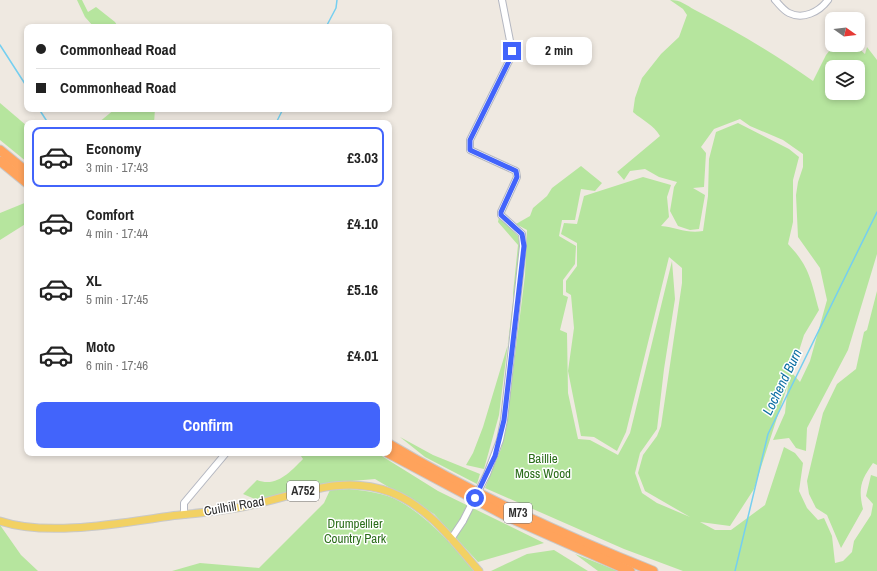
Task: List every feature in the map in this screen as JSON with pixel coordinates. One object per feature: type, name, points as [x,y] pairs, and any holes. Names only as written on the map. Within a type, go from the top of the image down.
[{"type":"highway","points":[[0,150],[24,170]]},
{"type":"highway","points":[[0,161],[24,181]]},
{"type":"highway","name":"M73","points":[[392,446],[512,510],[605,552],[653,571]]},
{"type":"highway","name":"M73","points":[[392,455],[508,517],[630,571]]},
{"type":"main road","name":"Cuilhill Road","points":[[0,521],[30,527],[50,528],[184,515],[252,505],[318,487],[358,485],[389,492],[409,501],[434,520],[451,539]]},
{"type":"main road","name":"A752","points":[[451,539],[479,571]]},
{"type":"street","points":[[451,539],[463,521],[487,474],[500,440],[504,420],[524,246],[522,234],[501,215],[517,177],[516,171],[470,150],[470,140],[511,57],[512,51],[502,0]]},
{"type":"street","points":[[775,0],[790,13],[802,15],[816,11],[828,0]]},
{"type":"street","points":[[184,515],[184,503],[223,456]]},
{"type":"green space","points":[[77,0],[82,0],[88,12],[96,7],[116,24],[91,24],[85,17]]},
{"type":"green space","name":"Baillie Moss Wood","points":[[670,0],[683,3],[740,35],[770,52],[813,81],[828,52],[863,52],[865,54],[867,47],[877,60],[877,254],[848,350],[807,428],[806,451],[796,448],[789,438],[773,440],[785,413],[788,384],[754,489],[730,526],[700,522],[715,530],[731,530],[765,505],[784,447],[795,453],[803,463],[799,491],[807,508],[818,520],[824,518],[832,536],[835,563],[843,561],[852,552],[854,541],[871,515],[873,504],[866,496],[871,475],[877,477],[877,571],[683,571],[624,549],[485,488],[501,449],[506,429],[525,275],[527,230],[516,224],[530,216],[533,208],[547,196],[552,188],[581,166],[602,183],[595,191],[581,189],[575,220],[562,220],[559,236],[576,246],[575,264],[563,280],[563,295],[568,297],[560,330],[567,333],[568,393],[578,439],[590,440],[618,455],[630,433],[672,261],[675,299],[664,369],[657,429],[640,453],[635,473],[642,493],[657,503],[690,517],[645,491],[638,473],[643,455],[657,436],[661,426],[682,283],[682,268],[669,257],[626,432],[617,451],[594,437],[581,436],[568,371],[574,328],[571,295],[566,292],[566,281],[577,266],[577,243],[561,234],[564,223],[577,224],[584,196],[643,177],[671,185],[667,197],[669,217],[661,226],[692,232],[703,231],[708,196],[709,159],[716,132],[738,123],[789,149],[799,157],[793,180],[793,222],[788,244],[801,260],[809,275],[819,310],[804,335],[792,373],[800,382],[810,361],[827,300],[820,268],[798,237],[796,195],[798,182],[803,167],[803,154],[783,140],[750,126],[740,119],[714,129],[701,147],[706,153],[704,187],[693,188],[705,195],[699,229],[690,230],[678,226],[670,211],[674,187],[677,182],[659,177],[645,169],[630,171],[624,180],[617,172],[660,136],[651,126],[633,112],[635,98],[642,78],[661,54],[679,37],[687,15],[683,9]]},
{"type":"green space","points":[[0,103],[24,123],[24,160],[0,140]]},
{"type":"green space","points":[[111,112],[155,112],[154,120],[102,120]]},
{"type":"green space","points":[[24,203],[24,225],[0,240],[0,213]]},
{"type":"green space","points":[[499,217],[518,236],[520,246],[513,302],[518,245],[498,222]]},
{"type":"green space","points":[[877,291],[877,465],[873,463],[863,479],[861,495],[863,509],[841,548],[827,515],[816,508],[809,494],[807,481],[823,413],[837,384],[856,369],[864,332],[867,330]]},
{"type":"green space","points":[[513,302],[513,313],[508,345]]},
{"type":"green space","points":[[508,345],[499,415],[484,469],[466,465],[473,453],[483,427]]},
{"type":"green space","points":[[400,437],[433,455],[480,474],[477,484],[425,457]]},
{"type":"green space","points":[[301,456],[382,456],[438,491],[544,543],[478,562],[434,514],[375,479],[329,483],[257,500],[243,494],[257,480],[271,482],[283,477],[303,459]]},
{"type":"green space","name":"Drumpellier Country Park","points":[[349,489],[388,496],[410,508],[431,524],[476,571],[172,571],[200,563],[259,568],[324,503],[330,490]]},
{"type":"green space","points":[[0,525],[21,555],[38,571],[0,571]]},
{"type":"green space","points":[[554,550],[588,571],[491,571],[527,554]]},
{"type":"green space","points":[[575,554],[618,571],[598,571]]},
{"type":"waterway","points":[[328,24],[336,8],[337,0]]},
{"type":"waterway","points":[[0,45],[24,82]]},
{"type":"waterway","points":[[41,112],[46,120]]},
{"type":"waterway","points":[[278,120],[282,112]]},
{"type":"waterway","name":"Lochend Burn","points":[[735,571],[768,434],[877,212]]},
{"type":"route","points":[[475,498],[495,456],[504,420],[524,246],[522,234],[501,215],[518,174],[516,171],[470,150],[470,140],[511,57],[512,51]]}]
